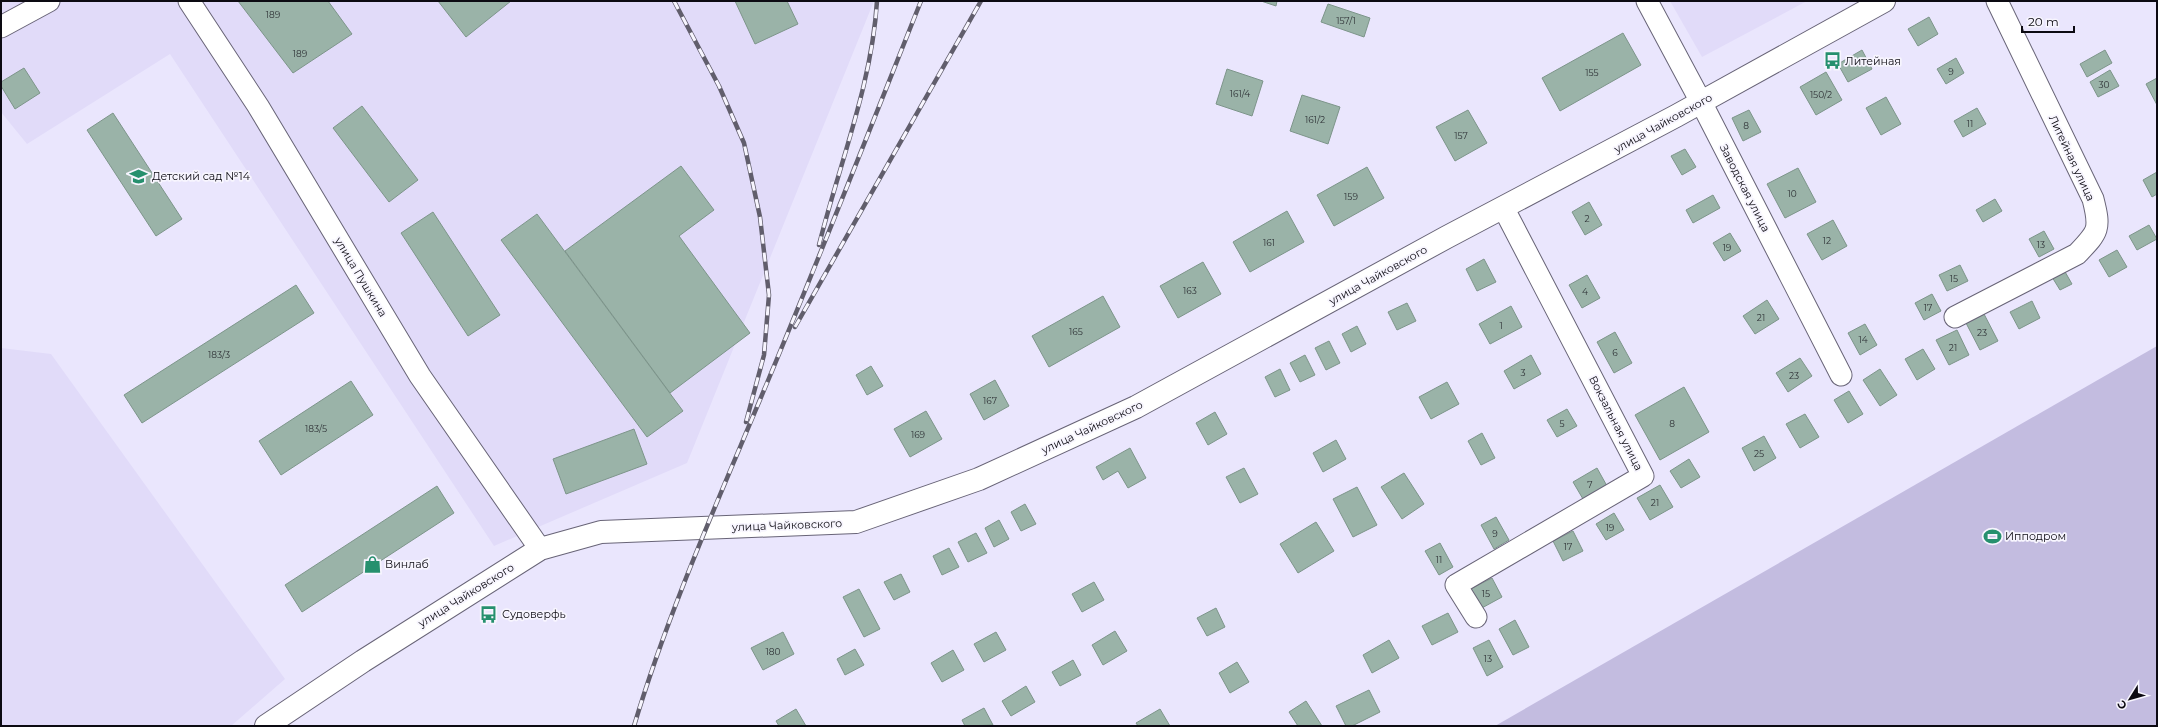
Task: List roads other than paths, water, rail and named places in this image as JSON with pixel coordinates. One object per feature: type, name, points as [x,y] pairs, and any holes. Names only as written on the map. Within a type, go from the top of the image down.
[{"type":"street","points":[[1,27],[49,1]]},
{"type":"street","name":"улица Пушкина","points":[[189,1],[258,106],[420,376],[540,549]]},
{"type":"street","name":"Заводская улица","points":[[1647,1],[1701,102],[1841,375]]},
{"type":"street","name":"улица Чайковского","points":[[266,726],[363,661],[540,549],[601,532],[856,522],[979,480],[1136,407],[1447,237],[1701,102],[1884,1]]},
{"type":"street","name":"Литейная улица","points":[[1955,317],[2077,254],[2092,238],[2099,221],[2093,199],[1996,1]]},
{"type":"street","name":"Вокзальная улица","points":[[1476,617],[1456,585],[1643,476],[1504,208]]},
{"type":"railway","points":[[674,1],[719,86],[744,143],[760,217],[769,295],[764,355],[746,422]]},
{"type":"railway","points":[[819,245],[862,94],[869,63],[877,1]]},
{"type":"railway","points":[[634,726],[663,639],[713,510],[806,288],[921,1]]},
{"type":"railway","points":[[795,327],[981,1]]},
{"type":"place","name":"Литейная","points":[[1832,61]]},
{"type":"place","name":"Детский сад №14","points":[[139,176]]},
{"type":"place","name":"Ипподром","points":[[1992,536]]},
{"type":"place","name":"Винлаб","points":[[372,564]]},
{"type":"place","name":"Судоверфь","points":[[489,614]]}]
